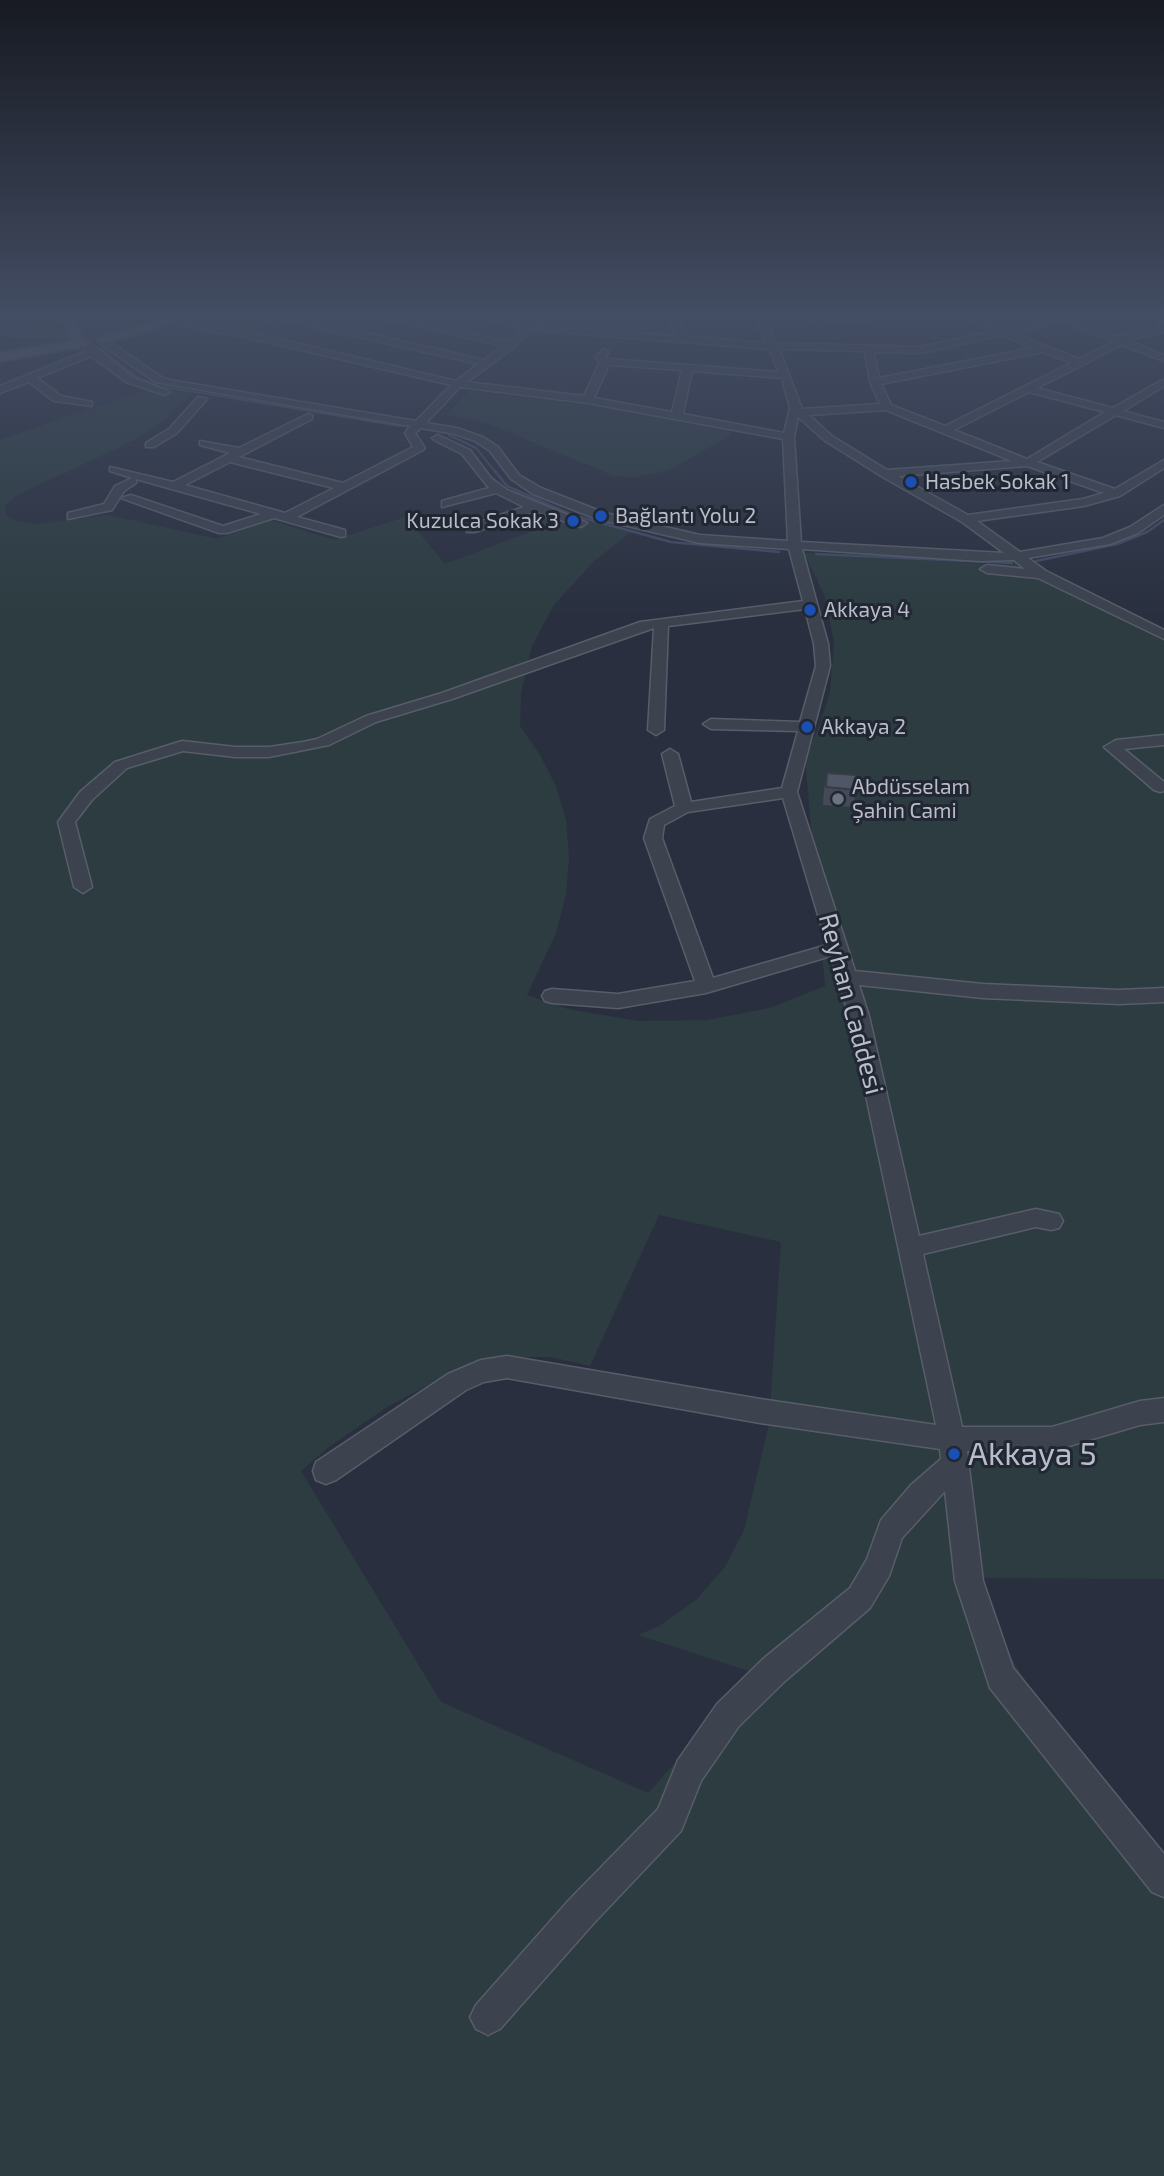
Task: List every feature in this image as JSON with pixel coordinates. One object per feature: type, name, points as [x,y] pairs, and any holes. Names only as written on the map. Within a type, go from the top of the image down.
[{"type":"street","points":[[150,445],[173,431],[188,415]]},
{"type":"street","points":[[294,415],[415,428],[462,448],[497,489],[535,508],[623,535]]},
{"type":"street","points":[[342,415],[479,439],[494,449],[515,477],[525,485],[601,516],[700,539],[796,553],[1041,574]]},
{"type":"street","points":[[415,428],[428,415]]},
{"type":"street","points":[[669,415],[788,437]]},
{"type":"street","points":[[706,986],[653,838],[656,823],[684,808],[789,792],[823,666],[821,644],[796,553],[788,437],[795,415]]},
{"type":"street","points":[[802,415],[828,438],[966,519],[1041,574],[1164,635]]},
{"type":"street","points":[[906,415],[1028,463],[1116,493]]},
{"type":"street","points":[[945,430],[977,415]]},
{"type":"street","points":[[886,474],[1028,463],[1112,415]]},
{"type":"street","points":[[1125,415],[1164,425]]},
{"type":"street","points":[[174,486],[309,417]]},
{"type":"street","points":[[127,498],[223,530],[283,515],[346,487],[419,448],[415,428]]},
{"type":"street","points":[[204,443],[240,452]]},
{"type":"street","points":[[228,458],[346,487]]},
{"type":"street","points":[[966,519],[1084,502],[1116,493],[1164,463]]},
{"type":"street","points":[[114,469],[341,533]]},
{"type":"street","points":[[72,516],[108,507],[122,486],[146,478]]},
{"type":"street","points":[[446,504],[497,489]]},
{"type":"street","points":[[471,530],[535,508]]},
{"type":"street","points":[[680,548],[796,553],[1020,556],[1106,541],[1134,530],[1164,509]]},
{"type":"street","points":[[83,887],[66,822],[86,796],[121,765],[182,746],[235,752],[269,752],[303,747],[324,742],[371,719],[447,696],[645,625],[809,604]]},
{"type":"street","points":[[1133,621],[1164,615]]},
{"type":"street","points":[[656,730],[661,623]]},
{"type":"street","points":[[711,724],[807,727]]},
{"type":"street","points":[[1160,788],[1112,747],[1164,740]]},
{"type":"street","points":[[670,754],[684,808]]},
{"type":"street","name":"Reyhan Caddesi","points":[[789,792],[859,1016],[954,1453],[969,1581],[1001,1677],[1164,1880]]},
{"type":"street","points":[[552,996],[618,1001],[706,986],[838,947]]},
{"type":"street","points":[[847,977],[983,991],[1164,995]]},
{"type":"street","points":[[909,1248],[1036,1218],[1051,1221]]},
{"type":"street","points":[[326,1471],[457,1382],[481,1371],[507,1367],[760,1411],[954,1453],[1052,1439],[1140,1413],[1164,1410]]},
{"type":"street","points":[[488,2017],[581,1912],[670,1820],[689,1771],[728,1715],[774,1670],[860,1598],[879,1566],[891,1530],[954,1453]]},
{"type":"shaded area","points":[[74,415],[170,415],[132,441],[15,496],[5,506],[6,515],[17,521],[37,524],[108,515],[217,539],[270,520],[333,540],[406,517],[445,564],[533,531],[544,505],[631,532],[594,561],[554,605],[532,646],[521,693],[520,726],[540,755],[556,786],[566,820],[569,857],[566,894],[556,933],[527,995],[568,1009],[638,1021],[707,1020],[770,1008],[825,986],[805,757],[820,724],[830,692],[834,643],[825,596],[804,553],[987,564],[1023,563],[1164,634],[1164,1579],[982,1578],[1001,1641],[1031,1690],[1054,1723],[1126,1812],[1164,1852],[1164,2176],[0,2176],[0,440]],"holes":[[[659,1215],[781,1242],[769,1424],[744,1530],[725,1567],[696,1600],[659,1626],[638,1635],[755,1673],[648,1793],[441,1702],[301,1471],[329,1447],[387,1407],[447,1375],[509,1357],[550,1357],[590,1366]]]},
{"type":"shaded area","points":[[447,415],[642,415],[728,430],[731,435],[669,470],[634,477],[614,476],[487,423]]},
{"type":"building","points":[[827,773],[856,775],[856,790],[826,787]]},
{"type":"waterway","points":[[331,415],[400,426]]},
{"type":"waterway","points":[[449,435],[476,448],[496,473]]},
{"type":"waterway","points":[[495,471],[507,486],[572,515],[671,542],[779,552]]},
{"type":"waterway","points":[[1036,561],[1117,544],[1147,532],[1164,520]]},
{"type":"waterway","points":[[816,554],[1012,563]]},
{"type":"place","name":"Hasbek Sokak 1","points":[[911,482]]},
{"type":"place","name":"Bağlantı Yolu 2","points":[[601,516]]},
{"type":"place","name":"Kuzulca Sokak 3","points":[[573,521]]},
{"type":"place","name":"Akkaya 4","points":[[810,610]]},
{"type":"place","name":"Akkaya 2","points":[[807,727]]},
{"type":"place","name":"Abdüsselam Şahin Cami","points":[[838,799]]},
{"type":"place","name":"Akkaya 5","points":[[954,1454]]}]
